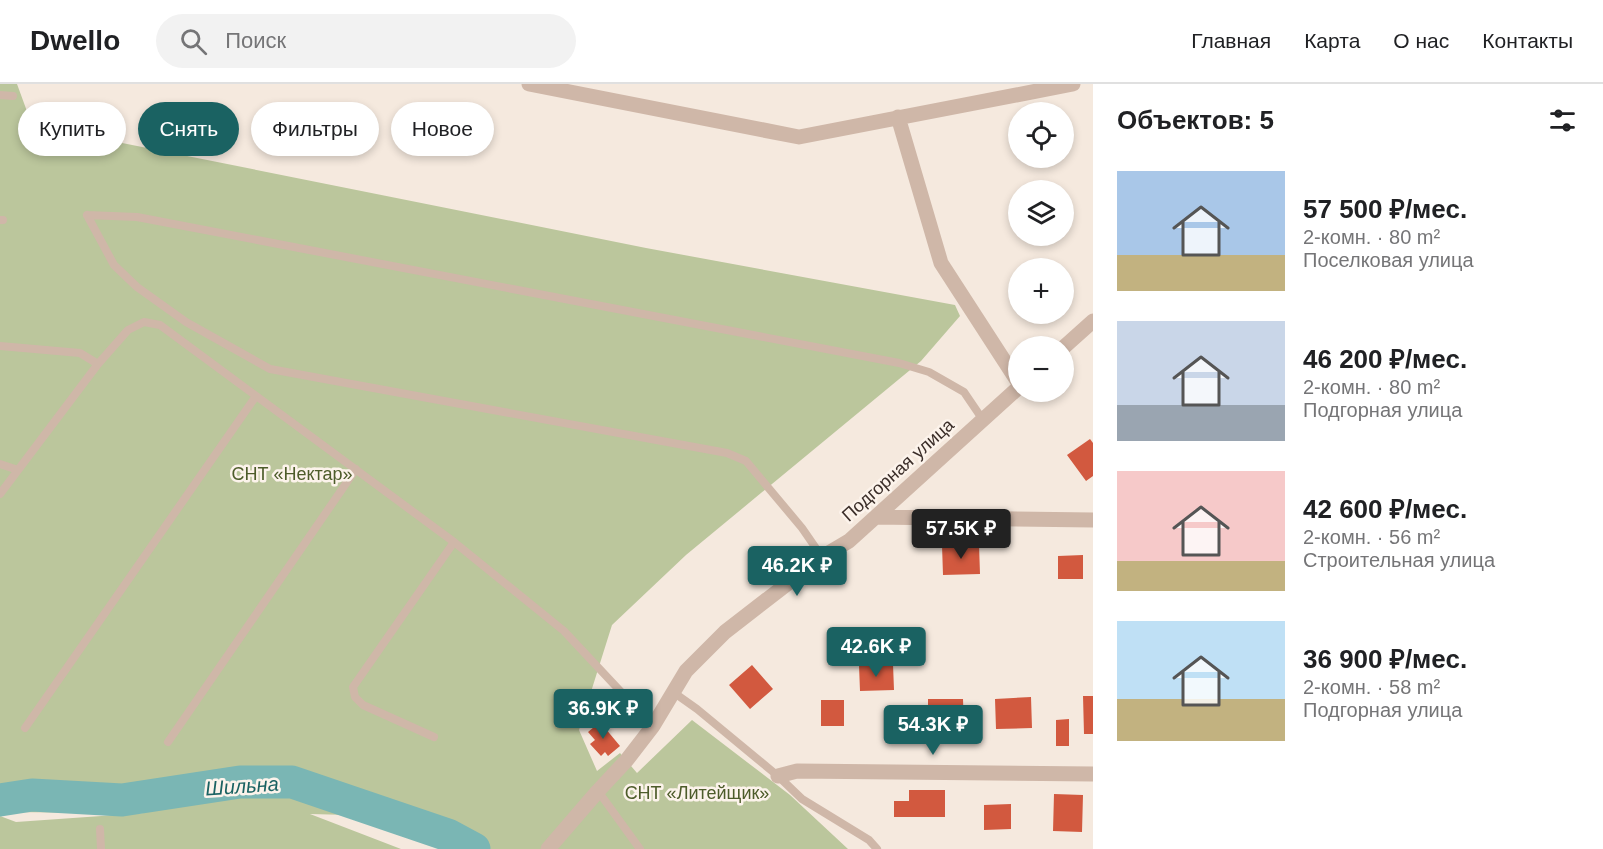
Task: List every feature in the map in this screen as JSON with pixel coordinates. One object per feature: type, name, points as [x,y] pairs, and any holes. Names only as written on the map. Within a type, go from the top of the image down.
[{"type":"street","points":[[529,84],[799,137],[1073,84]]},
{"type":"street","points":[[898,117],[941,263],[1008,367]]},
{"type":"street","points":[[1074,338],[1093,321]]},
{"type":"street","name":"Подгорная улица","points":[[548,849],[626,761],[652,726],[686,671],[724,632],[822,557],[849,542],[1008,397]]},
{"type":"street","points":[[876,517],[1093,520]]},
{"type":"street","points":[[778,777],[797,771],[1093,774]]},
{"type":"lane","points":[[0,95],[13,96]]},
{"type":"lane","points":[[822,557],[802,528],[746,461],[727,453],[270,369],[186,322],[137,287],[114,265],[87,215],[149,219],[899,363],[929,372],[964,392],[983,420]]},
{"type":"lane","points":[[0,494],[98,364],[128,330],[144,322],[160,325],[454,542],[564,631],[652,726]]},
{"type":"lane","points":[[0,346],[80,353],[98,364]]},
{"type":"lane","points":[[25,728],[256,396]]},
{"type":"lane","points":[[0,464],[18,470]]},
{"type":"lane","points":[[168,742],[356,469]]},
{"type":"lane","points":[[434,737],[363,705],[356,697],[353,687],[454,542]]},
{"type":"lane","points":[[673,692],[697,709],[802,799],[869,840],[877,849]]},
{"type":"lane","points":[[598,791],[640,849]]},
{"type":"lane","points":[[100,829],[101,849]]},
{"type":"green space","name":"СНТ «Нектар»","points":[[0,84],[17,84],[24,102],[18,102],[18,156],[126,156],[126,144],[138,146],[138,156],[187,156],[646,248],[955,305],[960,316],[921,361],[686,555],[612,625],[579,730],[597,771],[620,753],[637,773],[692,720],[790,795],[848,849],[453,849],[444,840],[349,815],[310,814],[401,849],[0,849],[0,816],[16,822],[144,813],[0,812]]},
{"type":"building","points":[[1090,439],[1093,443],[1093,476],[1086,481],[1067,455]]},
{"type":"building","points":[[979,544],[980,574],[943,575],[942,545]]},
{"type":"building","points":[[1083,555],[1083,579],[1058,579],[1058,556]]},
{"type":"building","points":[[893,664],[894,690],[860,691],[859,665]]},
{"type":"building","points":[[752,665],[773,689],[750,709],[729,685]]},
{"type":"building","points":[[1083,696],[1093,696],[1093,734],[1084,734]]},
{"type":"building","points":[[1031,697],[1032,728],[996,729],[995,699]]},
{"type":"building","points":[[928,699],[963,699],[964,728],[928,729]]},
{"type":"building","points":[[821,700],[844,700],[844,726],[821,726]]},
{"type":"building","points":[[1069,719],[1069,746],[1056,746],[1056,720]]},
{"type":"building","points":[[600,722],[620,746],[608,756],[605,752],[601,756],[590,744],[595,740],[588,732]]},
{"type":"building","points":[[909,790],[945,790],[945,817],[894,817],[894,801],[909,801]]},
{"type":"building","points":[[1054,794],[1083,795],[1082,832],[1053,831]]},
{"type":"building","points":[[1011,804],[1011,829],[984,830],[984,805]]},
{"type":"waterway","name":"Шильна","points":[[0,800],[32,795],[122,800],[240,782],[292,782],[448,835],[474,849]]},
{"type":"park label","name":"СНТ «Литейщик»","points":[[697,793]]}]
